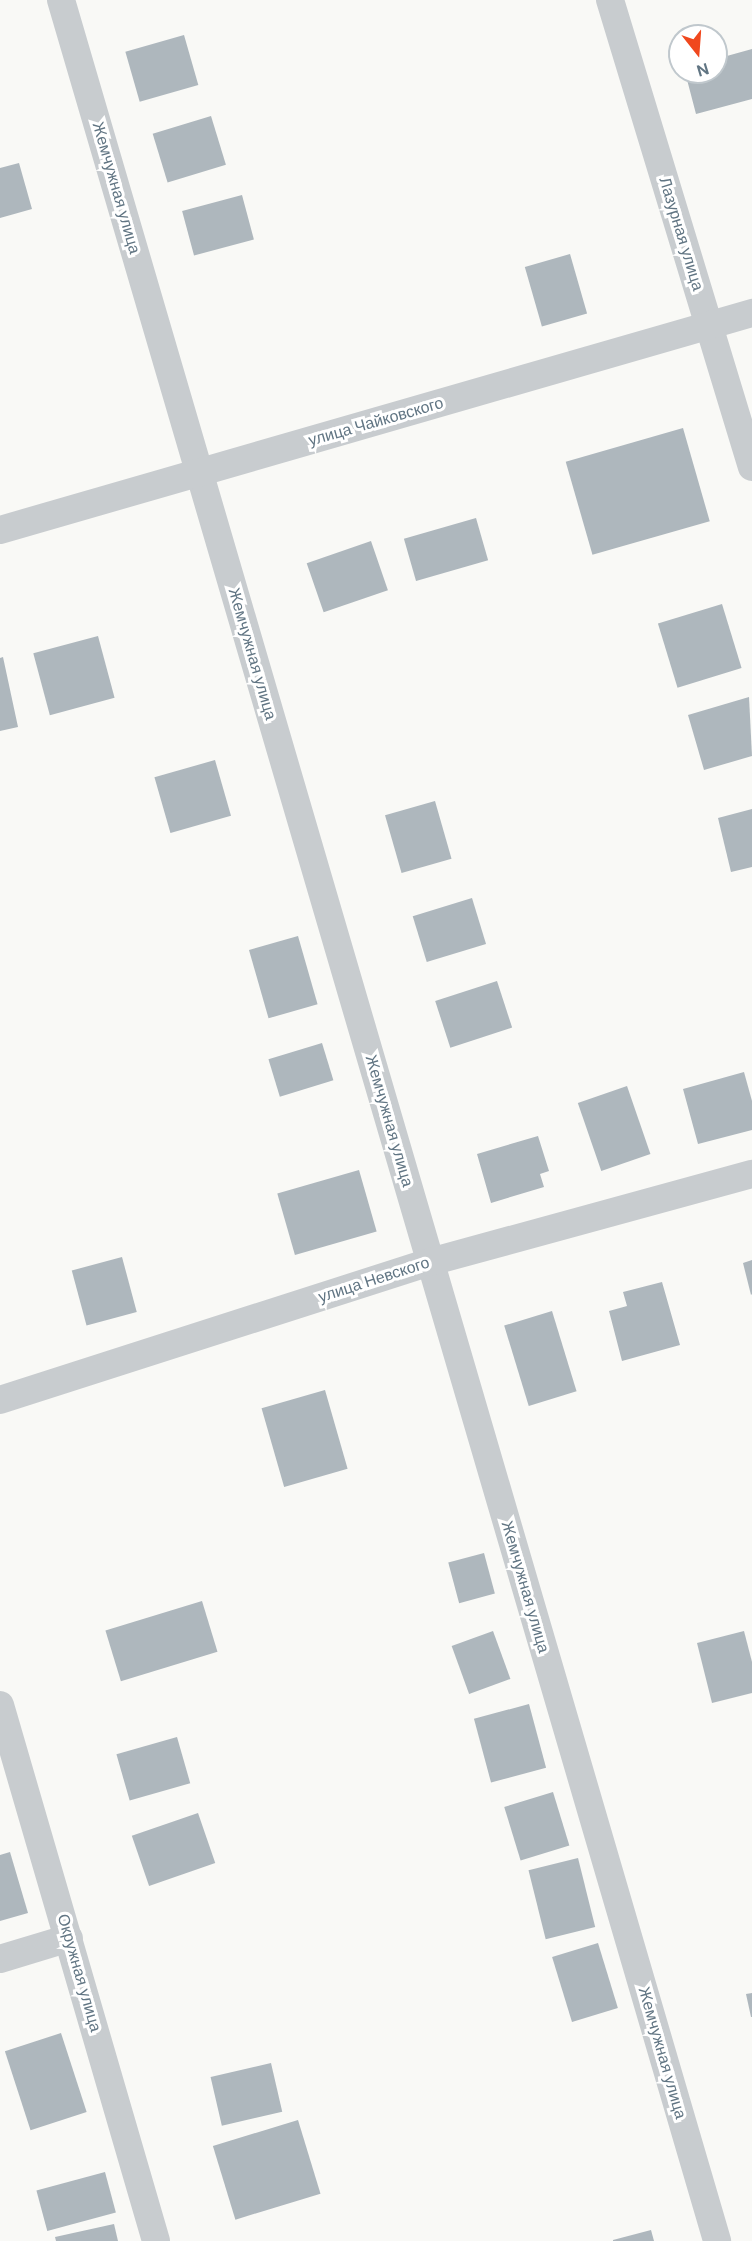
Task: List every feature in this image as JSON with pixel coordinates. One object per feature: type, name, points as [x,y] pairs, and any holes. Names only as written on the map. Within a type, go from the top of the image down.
[{"type":"street","name":"Жемчужная улица","points":[[61,0],[717,2241]]},
{"type":"street","name":"Лазурная улица","points":[[610,0],[752,468]]},
{"type":"street","name":"улица Чайковского","points":[[0,530],[752,313]]},
{"type":"street","name":"улица Невского","points":[[0,1400],[430,1262],[752,1174]]},
{"type":"street","name":"Окружная улица","points":[[0,1705],[156,2241]]},
{"type":"street","points":[[0,1959],[69,1938]]},
{"type":"building","points":[[184,35],[198,85],[140,102],[125,52]]},
{"type":"building","points":[[752,49],[752,99],[696,114],[688,84],[728,84],[728,56]]},
{"type":"building","points":[[211,116],[226,165],[168,183],[153,134]]},
{"type":"building","points":[[19,163],[32,209],[0,218],[0,168]]},
{"type":"building","points":[[242,195],[254,239],[194,255],[182,211]]},
{"type":"building","points":[[570,254],[587,314],[542,327],[525,267]]},
{"type":"building","points":[[683,428],[710,521],[592,555],[566,462]]},
{"type":"building","points":[[476,518],[488,560],[416,581],[404,539]]},
{"type":"building","points":[[371,541],[388,590],[324,612],[307,563]]},
{"type":"building","points":[[722,604],[742,668],[678,688],[658,624]]},
{"type":"building","points":[[98,636],[115,698],[50,715],[33,653]]},
{"type":"building","points":[[3,657],[18,727],[0,731],[0,658]]},
{"type":"building","points":[[749,697],[752,756],[704,770],[688,715]]},
{"type":"building","points":[[215,760],[231,816],[170,833],[154,777]]},
{"type":"building","points":[[435,801],[452,859],[402,873],[385,815]]},
{"type":"building","points":[[752,809],[752,867],[731,872],[718,818]]},
{"type":"building","points":[[472,898],[486,944],[427,962],[413,916]]},
{"type":"building","points":[[298,936],[318,1004],[269,1018],[249,950]]},
{"type":"building","points":[[497,981],[512,1028],[450,1048],[435,1001]]},
{"type":"building","points":[[322,1043],[333,1080],[280,1097],[268,1059]]},
{"type":"building","points":[[744,1072],[752,1101],[752,1130],[698,1144],[683,1089]]},
{"type":"building","points":[[627,1086],[650,1154],[601,1171],[578,1103]]},
{"type":"building","points":[[538,1136],[549,1171],[540,1174],[544,1187],[491,1203],[477,1154]]},
{"type":"building","points":[[359,1170],[377,1232],[295,1255],[277,1193]]},
{"type":"building","points":[[122,1257],[137,1312],[87,1326],[72,1270]]},
{"type":"building","points":[[752,1260],[752,1294],[751,1295],[743,1263]]},
{"type":"building","points":[[662,1282],[680,1345],[622,1361],[609,1311],[627,1306],[623,1292]]},
{"type":"building","points":[[552,1311],[577,1391],[529,1406],[504,1326]]},
{"type":"building","points":[[325,1390],[348,1469],[284,1487],[262,1408]]},
{"type":"building","points":[[484,1553],[495,1594],[459,1603],[448,1563]]},
{"type":"building","points":[[202,1601],[217,1652],[121,1681],[105,1631]]},
{"type":"building","points":[[493,1631],[510,1679],[469,1694],[452,1646]]},
{"type":"building","points":[[744,1631],[752,1662],[752,1693],[712,1703],[697,1643]]},
{"type":"building","points":[[529,1704],[546,1768],[491,1783],[474,1719]]},
{"type":"building","points":[[177,1737],[190,1783],[130,1801],[116,1754]]},
{"type":"building","points":[[553,1792],[569,1846],[521,1860],[504,1807]]},
{"type":"building","points":[[198,1813],[215,1863],[149,1886],[132,1836]]},
{"type":"building","points":[[10,1852],[28,1913],[0,1921],[0,1855]]},
{"type":"building","points":[[578,1858],[595,1927],[546,1939],[529,1870]]},
{"type":"building","points":[[598,1943],[618,2008],[572,2022],[552,1957]]},
{"type":"building","points":[[752,1993],[752,2017],[751,2017],[746,1994]]},
{"type":"building","points":[[61,2033],[87,2112],[31,2130],[5,2051]]},
{"type":"building","points":[[271,2063],[282,2112],[222,2126],[211,2077]]},
{"type":"building","points":[[298,2120],[321,2194],[235,2220],[213,2146]]},
{"type":"building","points":[[105,2172],[116,2213],[47,2231],[36,2190]]},
{"type":"building","points":[[114,2224],[118,2241],[56,2241],[55,2237]]},
{"type":"building","points":[[651,2230],[654,2241],[613,2241],[613,2240]]}]
